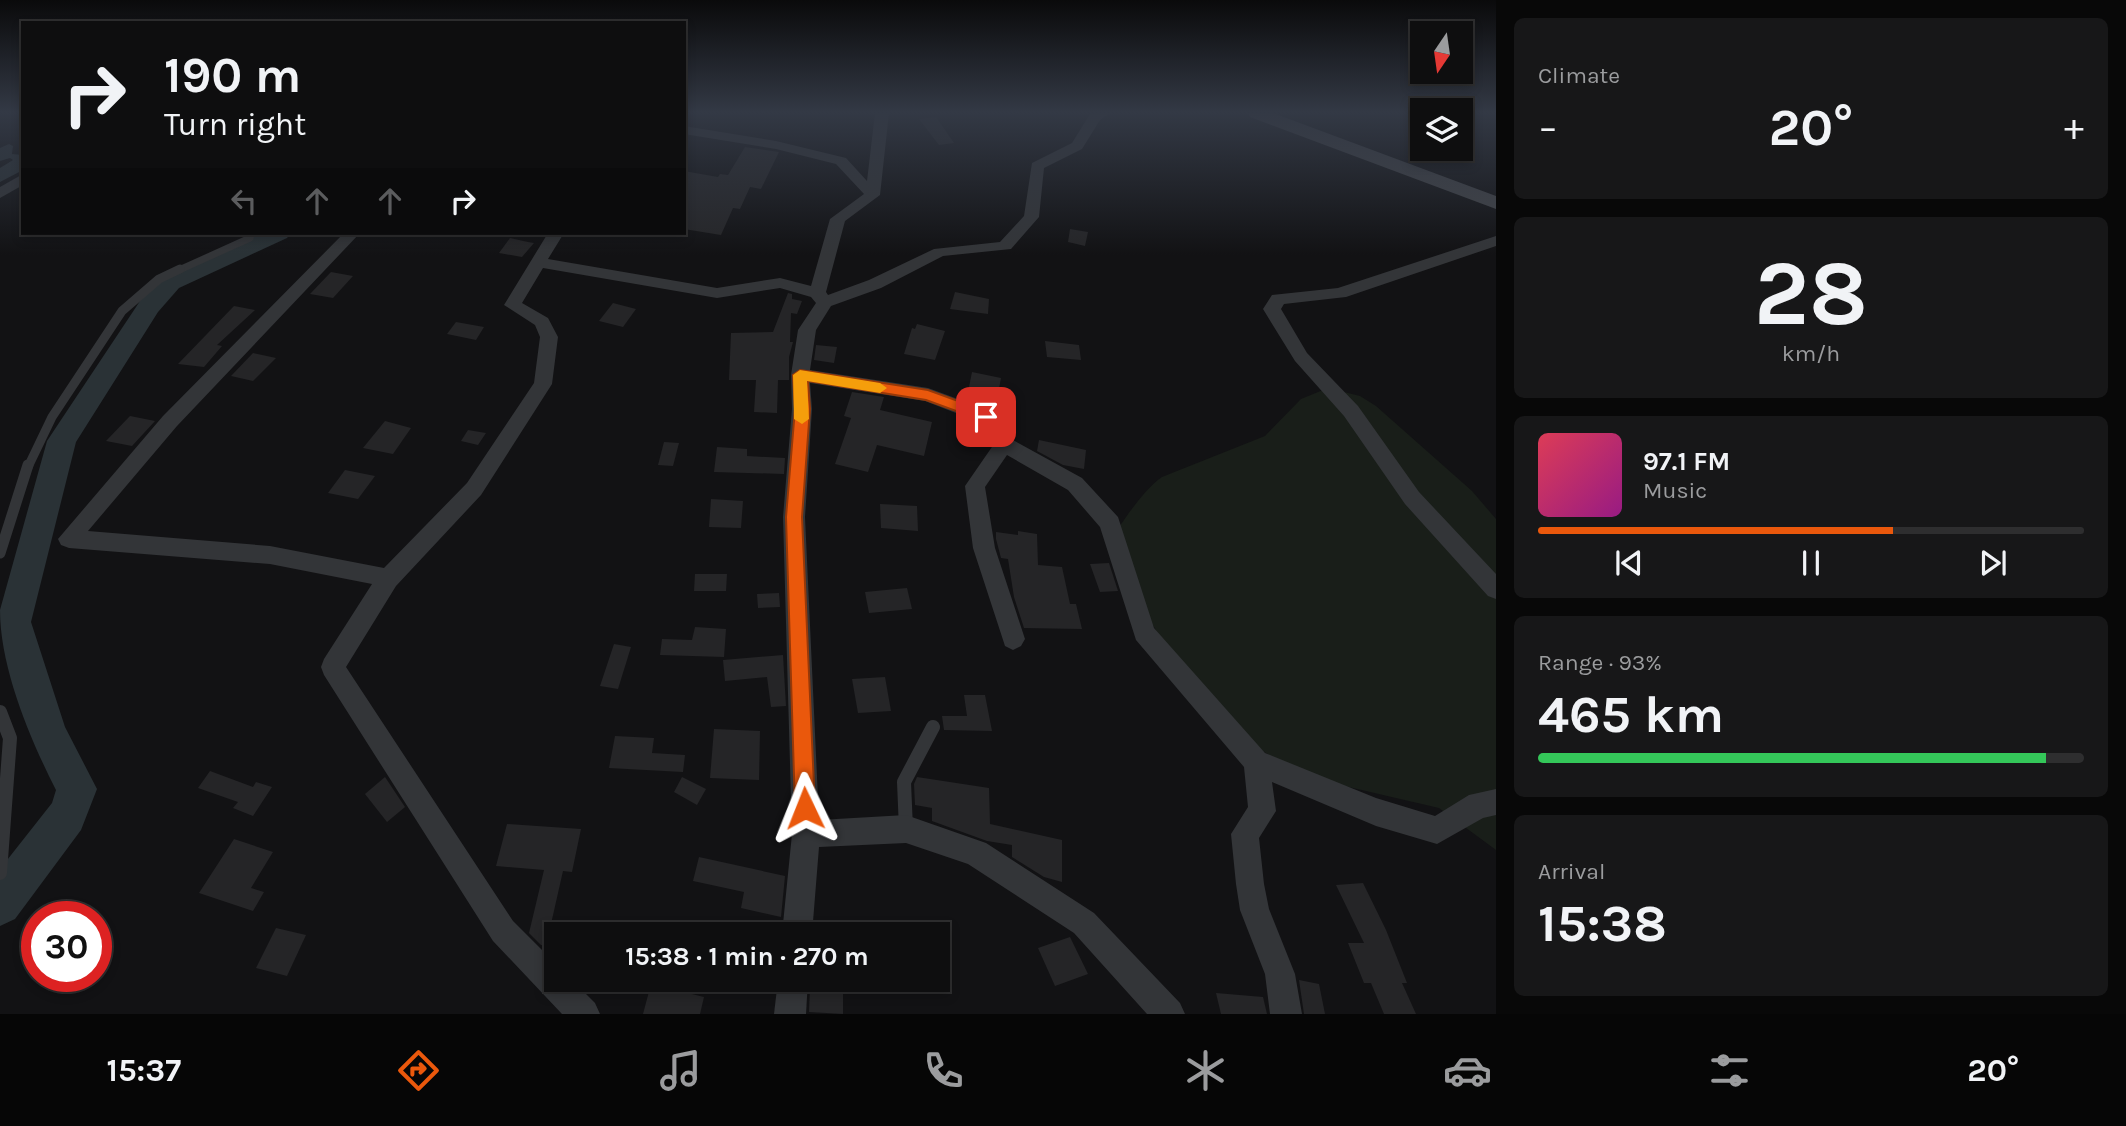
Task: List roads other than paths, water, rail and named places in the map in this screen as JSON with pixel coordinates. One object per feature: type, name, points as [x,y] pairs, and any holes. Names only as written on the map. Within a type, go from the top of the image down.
[{"type":"street","points":[[838,160],[873,195]]},
{"type":"street","points":[[798,922],[806,834],[794,517],[802,409],[800,375],[807,330],[821,297],[838,219],[873,195],[877,160]]},
{"type":"street","points":[[537,262],[718,293],[780,283],[821,297],[875,284],[940,252],[1005,246],[1031,217],[1037,166],[1048,160]]},
{"type":"street","points":[[1383,160],[1496,203]]},
{"type":"street","points":[[0,194],[21,179]]},
{"type":"street","points":[[350,235],[170,421],[69,539],[236,550],[350,568],[388,579]]},
{"type":"street","points":[[555,235],[512,305],[542,322],[549,337],[543,384],[474,489],[388,579],[333,667],[503,931],[584,1014]]},
{"type":"street","points":[[1496,241],[1340,293],[1278,299],[1272,309],[1301,357],[1351,411],[1412,498],[1496,589]]},
{"type":"street","points":[[800,375],[928,396],[986,417],[1004,444],[1075,484],[1110,523],[1144,634],[1256,762],[1376,812],[1437,830],[1479,805],[1496,802]]},
{"type":"street","points":[[1004,444],[975,486],[984,548],[1013,639]]},
{"type":"street","points":[[1256,762],[1262,811],[1245,834],[1254,907],[1273,948],[1286,995],[1286,1014]]},
{"type":"street","points":[[806,834],[906,829],[976,853],[1084,923],[1168,1014]]},
{"type":"street","points":[[790,1014],[792,992]]},
{"type":"lane","points":[[0,553],[31,457],[52,417],[122,311],[159,279],[250,238],[251,235]]},
{"type":"lane","points":[[0,712],[10,738],[0,873]]},
{"type":"lane","points":[[906,829],[904,782],[933,727]]},
{"type":"waterway","points":[[0,904],[67,816],[77,789],[48,734],[14,622],[62,441],[149,307],[170,283],[275,235]]}]
